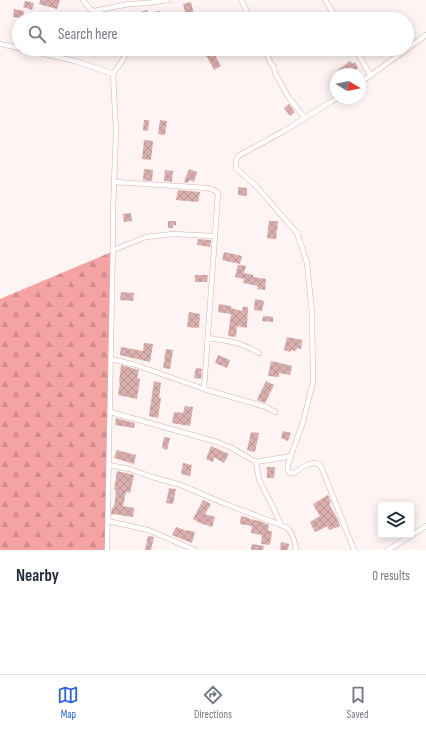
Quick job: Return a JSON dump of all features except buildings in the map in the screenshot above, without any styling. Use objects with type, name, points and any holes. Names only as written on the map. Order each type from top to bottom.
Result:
[{"type":"street","points":[[83,0],[90,9],[94,11],[129,2],[148,3],[168,0]]},
{"type":"street","points":[[241,0],[247,12]]},
{"type":"street","points":[[325,0],[333,12]]},
{"type":"street","points":[[414,44],[426,35]]},
{"type":"street","points":[[0,44],[12,47]]},
{"type":"street","points":[[53,56],[75,61],[113,74]]},
{"type":"street","points":[[107,550],[116,131],[113,74],[124,56]]},
{"type":"street","points":[[268,56],[274,67],[275,73],[289,98],[305,118]]},
{"type":"street","points":[[359,56],[371,76]]},
{"type":"street","points":[[366,79],[398,56]]},
{"type":"street","points":[[330,102],[284,131],[238,156],[236,160],[236,168],[257,187],[297,233],[307,263],[312,313],[313,382],[303,422],[288,464],[288,470],[290,473],[294,473],[308,464],[316,463],[321,466],[354,550]]},
{"type":"street","points":[[114,182],[207,188],[218,193],[204,389]]},
{"type":"street","points":[[113,250],[146,237],[173,234],[214,236]]},
{"type":"street","points":[[208,338],[238,342],[259,353]]},
{"type":"street","points":[[111,359],[136,365],[204,389],[266,407],[275,412]]},
{"type":"street","points":[[110,412],[217,442],[232,448],[256,462],[291,456]]},
{"type":"street","points":[[256,462],[258,480],[281,524]]},
{"type":"street","points":[[109,465],[130,469],[181,485],[218,501],[281,524],[289,529],[293,537],[296,550]]},
{"type":"street","points":[[108,521],[148,530],[195,550]]},
{"type":"street","points":[[388,550],[426,526]]},
{"type":"green space","points":[[114,251],[105,550],[0,550],[0,299]]}]
